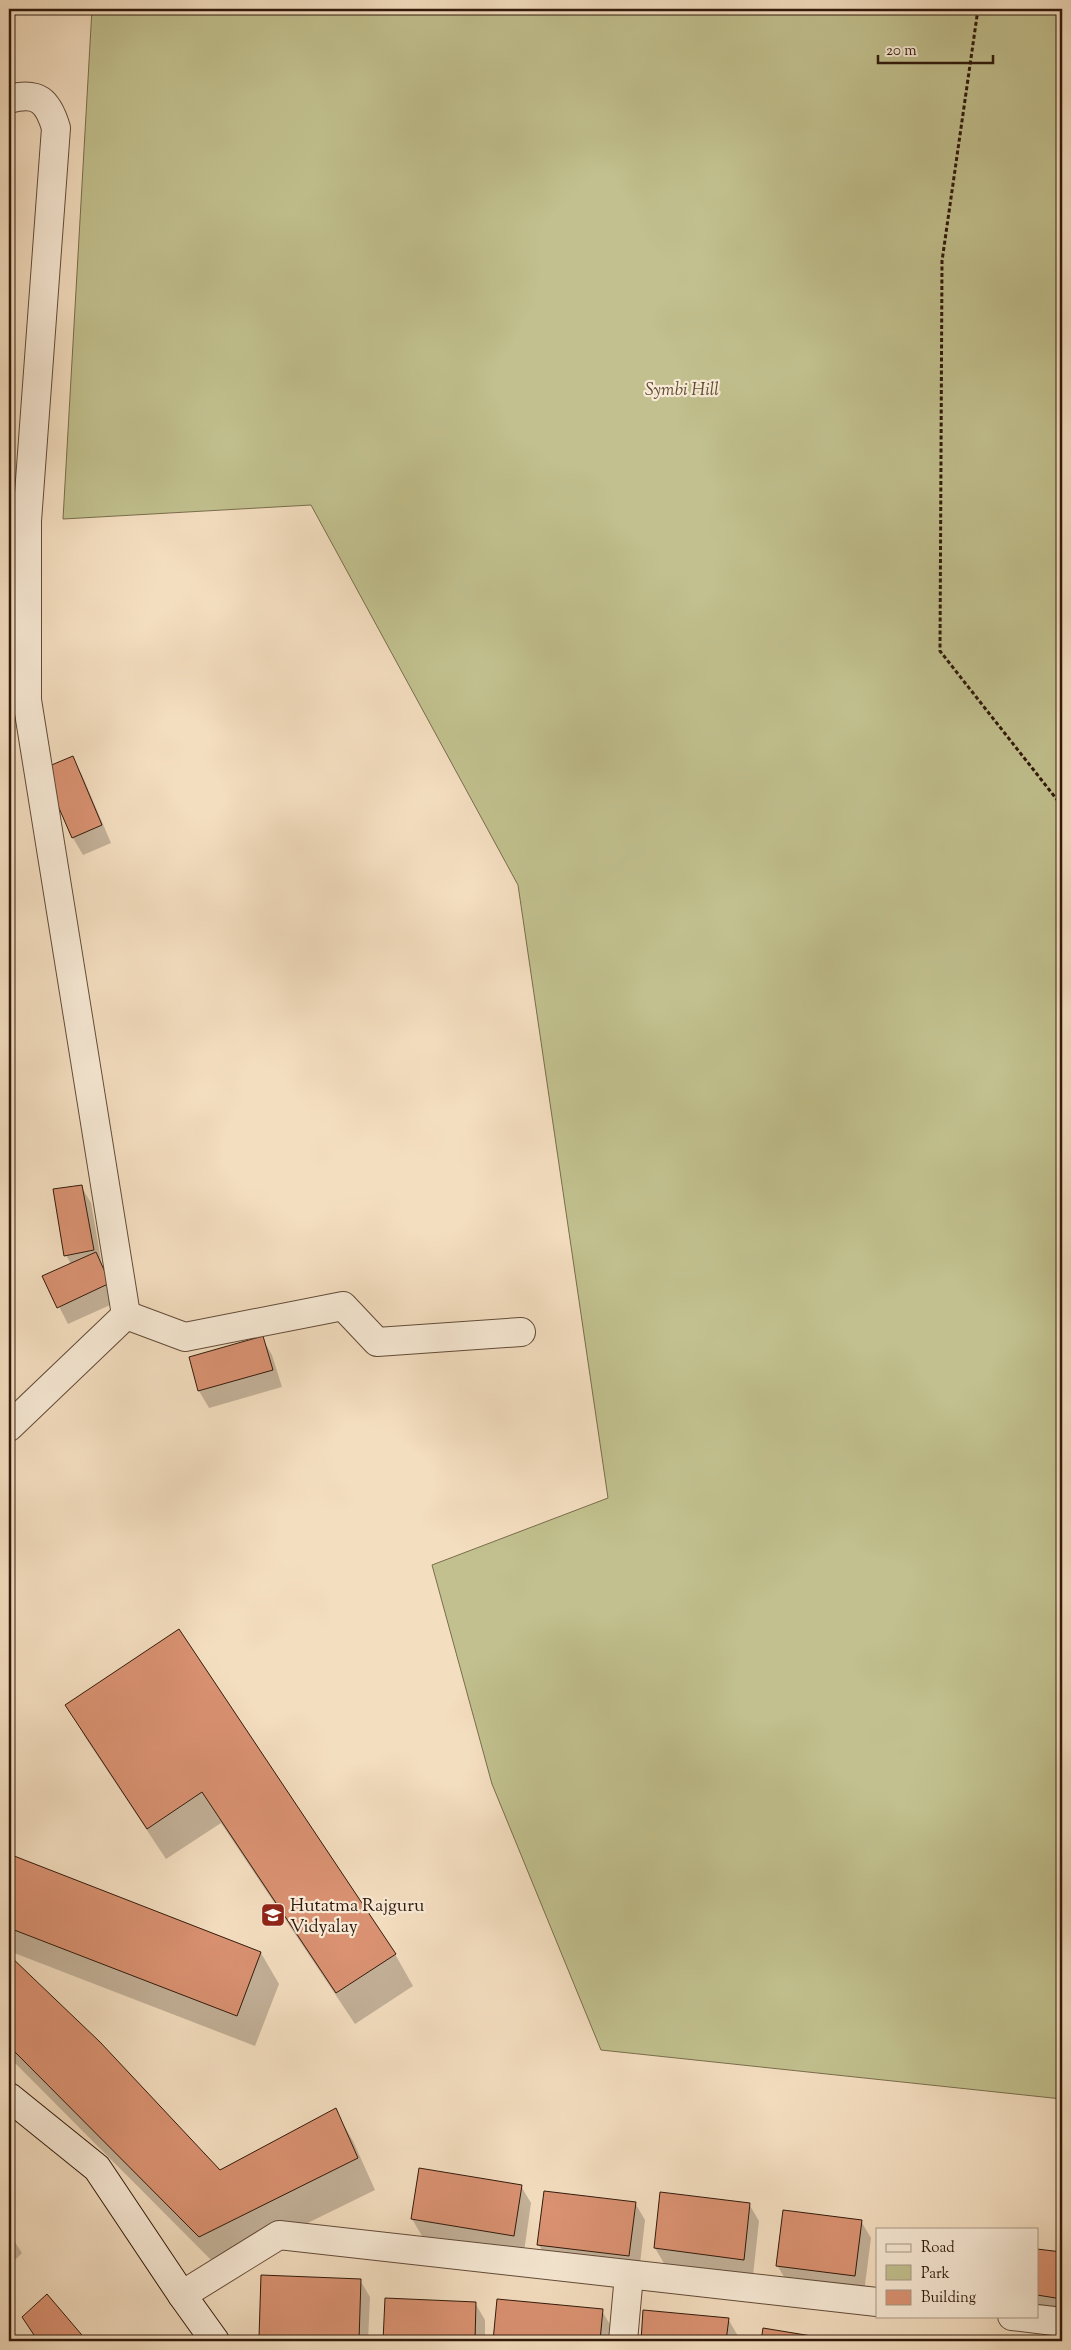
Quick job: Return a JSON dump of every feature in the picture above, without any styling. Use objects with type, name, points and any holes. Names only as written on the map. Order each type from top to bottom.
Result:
[{"type":"street","points":[[9,99],[24,95],[36,98],[46,105],[56,128],[27,521],[27,700],[126,1315]]},
{"type":"street","points":[[126,1315],[185,1337],[343,1306],[377,1342],[521,1332]]},
{"type":"street","points":[[9,1427],[126,1315]]},
{"type":"street","points":[[9,2097],[98,2168],[182,2295],[215,2341]]},
{"type":"street","points":[[182,2295],[279,2235],[876,2302]]},
{"type":"street","points":[[623,2341],[629,2275]]},
{"type":"street","points":[[1029,2318],[1062,2322]]},
{"type":"path","points":[[256,9],[270,12],[271,9]]},
{"type":"path","points":[[978,9],[942,261],[940,651],[1062,806]]},
{"type":"green space","name":"Symbi Hill","points":[[92,9],[1062,9],[1062,2099],[601,2050],[492,1784],[432,1565],[608,1498],[518,885],[311,505],[63,519]]},
{"type":"building","points":[[73,756],[102,825],[72,838],[42,769]]},
{"type":"building","points":[[82,1185],[94,1250],[64,1256],[53,1189]]},
{"type":"building","points":[[96,1252],[110,1283],[57,1308],[42,1276]]},
{"type":"building","points":[[263,1336],[273,1370],[198,1391],[189,1357]]},
{"type":"building","points":[[179,1629],[396,1954],[336,1993],[202,1792],[147,1829],[65,1705]]},
{"type":"building","points":[[9,1854],[261,1952],[237,2016],[9,1928]]},
{"type":"building","points":[[9,1955],[100,2042],[220,2170],[336,2108],[358,2158],[199,2237],[9,2046]]},
{"type":"building","points":[[419,2168],[522,2185],[514,2236],[411,2219]]},
{"type":"building","points":[[544,2191],[636,2202],[629,2256],[537,2245]]},
{"type":"building","points":[[660,2192],[750,2203],[744,2260],[654,2248]]},
{"type":"building","points":[[783,2210],[862,2220],[855,2276],[776,2266]]},
{"type":"building","points":[[1038,2249],[1062,2252],[1062,2299],[1038,2295]]},
{"type":"building","points":[[261,2275],[361,2279],[359,2341],[259,2338]]},
{"type":"building","points":[[47,2294],[87,2341],[38,2341],[22,2317]]},
{"type":"building","points":[[385,2298],[476,2302],[475,2341],[383,2341]]},
{"type":"building","points":[[497,2299],[603,2309],[600,2341],[493,2341]]},
{"type":"building","points":[[643,2310],[729,2318],[726,2341],[641,2341]]},
{"type":"building","points":[[763,2328],[842,2341],[761,2341]]},
{"type":"building","points":[[876,2337],[917,2341],[876,2341]]},
{"type":"place","name":"Hutatma Rajguru Vidyalay","points":[[273,1915]]}]
